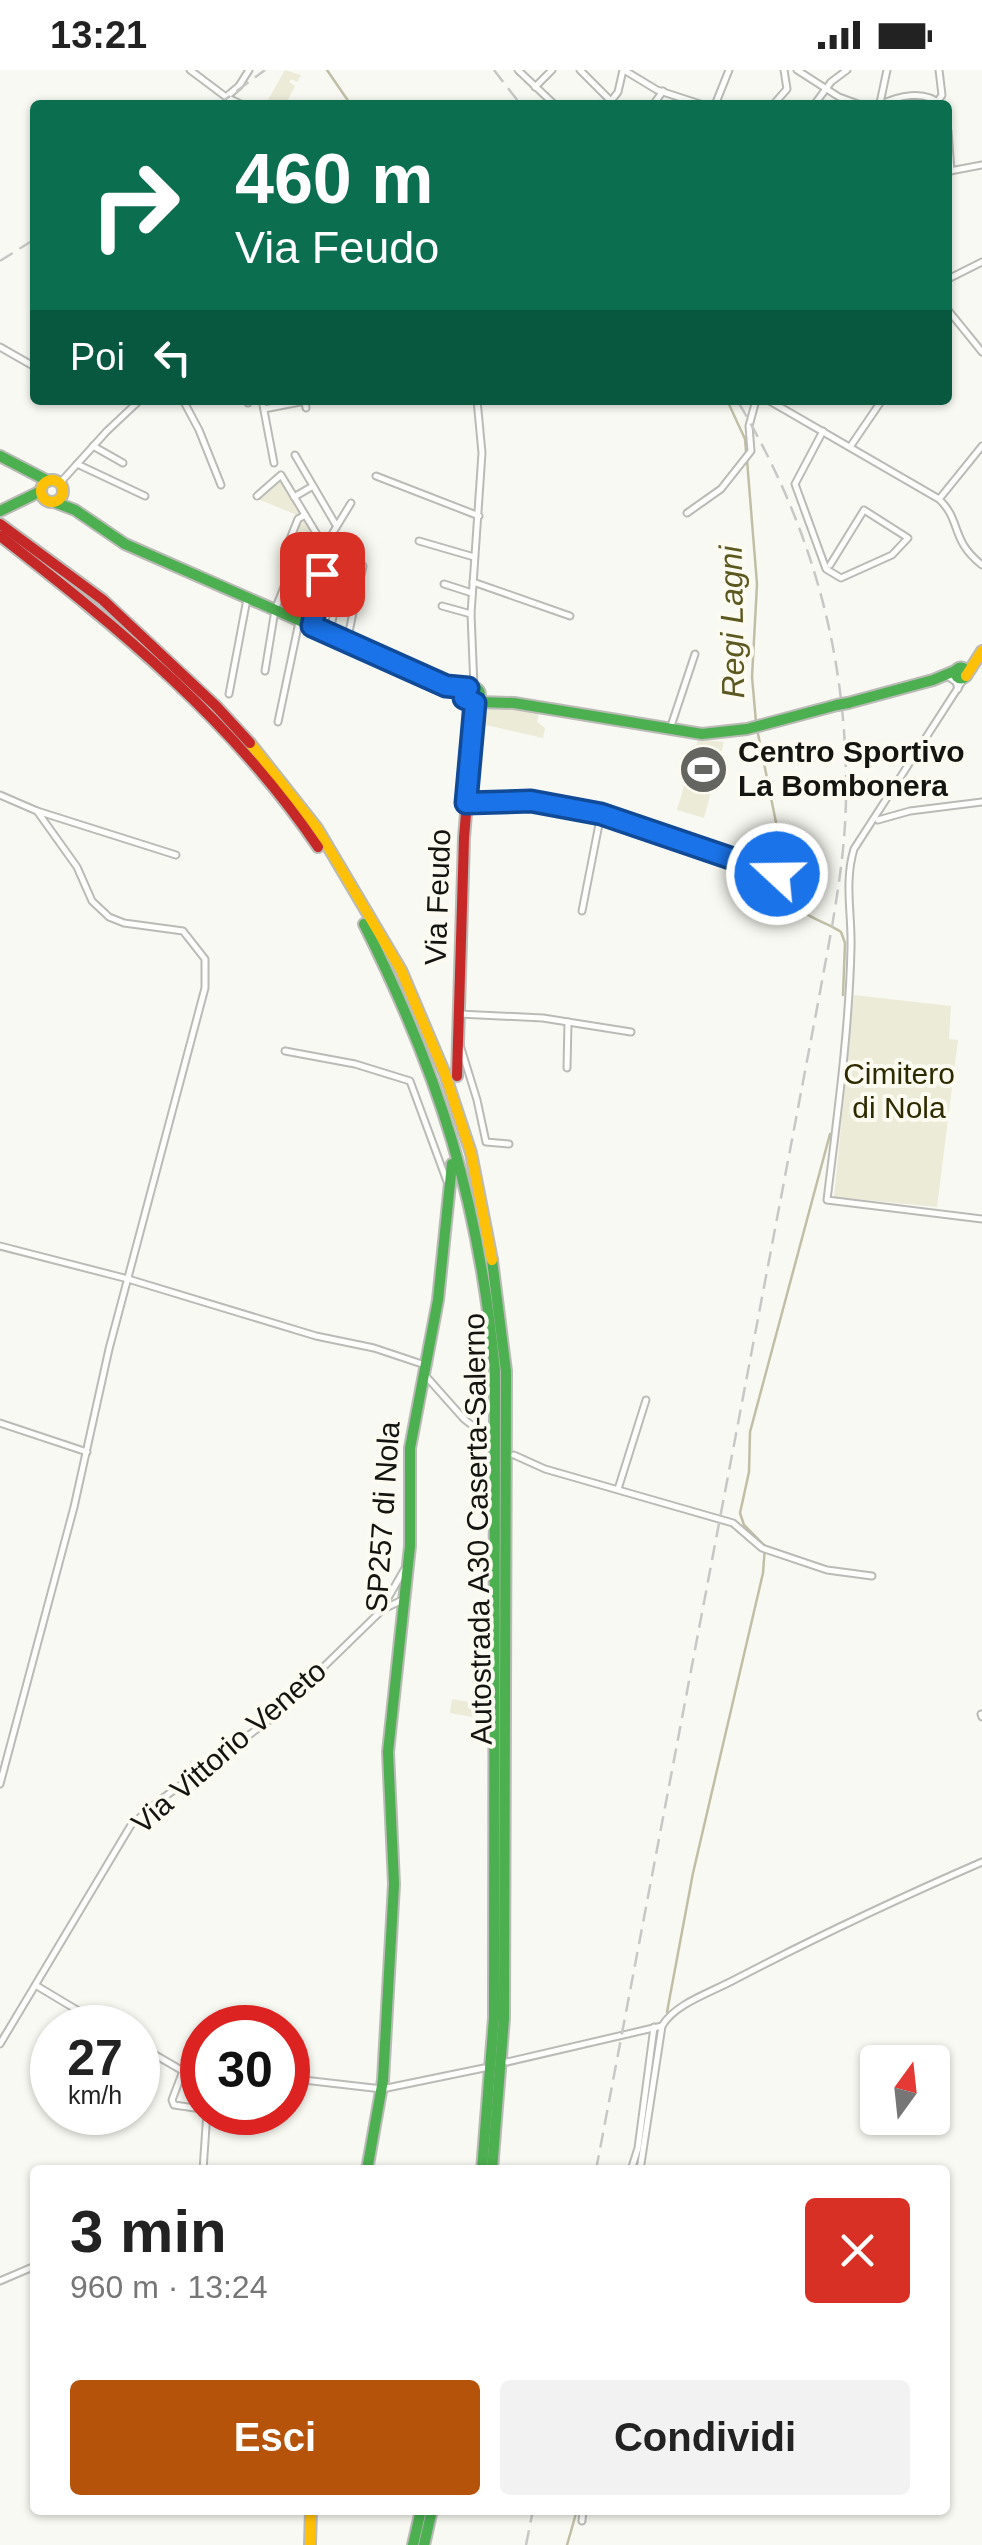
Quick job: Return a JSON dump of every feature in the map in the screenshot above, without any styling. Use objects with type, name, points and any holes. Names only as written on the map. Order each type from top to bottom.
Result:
[{"type":"main road","points":[[0,456],[23,468],[125,544],[473,696],[702,734],[747,729],[960,674],[982,650]]},
{"type":"main road","points":[[0,512],[50,491]]},
{"type":"main road","name":"Autostrada A30 Caserta-Salerno","points":[[0,524],[103,600],[216,706],[266,761],[317,828],[401,970],[445,1074],[471,1153],[494,1262],[506,1371],[504,2018],[492,2165]]},
{"type":"main road","name":"Autostrada A30 Caserta-Salerno","points":[[0,536],[110,622],[212,714],[309,833],[354,904],[391,976],[436,1078],[460,1155],[488,1288],[496,1371],[494,2018],[482,2165]]},
{"type":"main road","name":"Via Feudo","points":[[457,1076],[473,696]]},
{"type":"main road","name":"SP257 di Nola","points":[[368,2165],[382,2090],[394,1876],[388,1752],[408,1563],[410,1448],[446,1239],[452,1164]]},
{"type":"main road","points":[[310,2545],[311,2515]]},
{"type":"main road","points":[[413,2545],[420,2515]]},
{"type":"main road","points":[[424,2545],[431,2515]]},
{"type":"street","points":[[190,70],[232,100]]},
{"type":"street","points":[[226,97],[250,70]]},
{"type":"street","points":[[518,70],[549,100]]},
{"type":"street","points":[[535,87],[552,70]]},
{"type":"street","points":[[580,70],[610,100]]},
{"type":"street","points":[[614,100],[624,70],[689,100]]},
{"type":"street","points":[[717,100],[728,70]]},
{"type":"street","points":[[777,100],[786,88],[784,70]]},
{"type":"street","points":[[797,70],[851,100]]},
{"type":"street","points":[[818,100],[847,70]]},
{"type":"street","points":[[881,100],[887,70]]},
{"type":"street","points":[[939,70],[940,100]]},
{"type":"street","points":[[657,100],[663,91]]},
{"type":"street","points":[[895,100],[917,94],[936,100]]},
{"type":"street","points":[[952,170],[982,165]]},
{"type":"street","points":[[952,277],[982,262]]},
{"type":"street","points":[[952,315],[982,352]]},
{"type":"street","points":[[0,347],[30,364]]},
{"type":"street","points":[[50,491],[135,405]]},
{"type":"street","points":[[186,405],[222,485]]},
{"type":"street","points":[[263,405],[274,463]]},
{"type":"street","points":[[264,409],[284,405]]},
{"type":"street","name":"Via Feudo","points":[[473,696],[471,614],[482,453],[477,405]]},
{"type":"street","points":[[687,513],[721,488],[751,451],[749,426],[755,405]]},
{"type":"street","points":[[777,405],[939,499],[948,508],[962,548],[982,565]]},
{"type":"street","points":[[850,446],[879,405]]},
{"type":"street","points":[[823,431],[795,484],[826,569],[841,578],[892,555],[908,538],[864,510],[830,565]]},
{"type":"street","points":[[93,446],[123,462]]},
{"type":"street","points":[[939,499],[982,446]]},
{"type":"street","points":[[295,454],[337,526]]},
{"type":"street","points":[[78,464],[145,496]]},
{"type":"street","points":[[257,496],[279,474],[325,548]]},
{"type":"street","points":[[376,476],[479,516]]},
{"type":"street","points":[[294,497],[313,486]]},
{"type":"street","points":[[312,626],[325,548],[351,503]]},
{"type":"street","points":[[290,538],[298,519],[305,514]]},
{"type":"street","points":[[419,540],[475,558]]},
{"type":"street","points":[[265,671],[276,610],[295,560],[302,562]]},
{"type":"street","points":[[346,642],[362,566]]},
{"type":"street","points":[[473,582],[570,616]]},
{"type":"street","points":[[329,634],[340,583]]},
{"type":"street","points":[[444,584],[472,593]]},
{"type":"street","points":[[229,694],[247,598]]},
{"type":"street","points":[[442,606],[471,614]]},
{"type":"street","points":[[278,722],[300,621]]},
{"type":"street","points":[[670,729],[695,654]]},
{"type":"street","points":[[958,692],[960,674]]},
{"type":"street","points":[[960,674],[958,692],[854,849],[850,861],[852,944],[845,1054],[827,1200],[982,1219]]},
{"type":"street","points":[[0,795],[37,811],[176,854]]},
{"type":"street","points":[[466,803],[531,801],[601,814],[777,874]]},
{"type":"street","points":[[875,821],[910,811],[982,802]]},
{"type":"street","points":[[0,1784],[207,980],[201,953],[183,931],[124,924],[99,909],[68,853],[37,811]]},
{"type":"street","points":[[582,911],[601,814]]},
{"type":"street","points":[[459,1014],[568,1022],[631,1032]]},
{"type":"street","points":[[567,1068],[568,1022]]},
{"type":"street","points":[[458,1042],[486,1142],[509,1144]]},
{"type":"street","points":[[285,1050],[342,1061],[410,1081],[450,1190]]},
{"type":"street","points":[[0,1246],[128,1279],[316,1336],[374,1348],[425,1369],[464,1419],[492,1441]]},
{"type":"street","points":[[618,1489],[646,1400]]},
{"type":"street","points":[[0,1423],[87,1452]]},
{"type":"street","points":[[514,1455],[545,1469],[733,1523],[766,1548],[827,1570],[872,1576]]},
{"type":"street","name":"Via Vittorio Veneto","points":[[0,2044],[132,1826],[163,1798],[268,1721],[380,1612],[408,1563]]},
{"type":"street","points":[[380,1612],[402,1600]]},
{"type":"street","points":[[389,1607],[396,1608],[400,1615]]},
{"type":"street","points":[[641,2165],[662,2026],[668,2015],[853,1920],[982,1862]]},
{"type":"street","points":[[37,1986],[69,2005]]},
{"type":"street","points":[[633,2165],[654,2026]]},
{"type":"street","points":[[506,2062],[662,2026]]},
{"type":"street","points":[[310,2081],[382,2090],[484,2068]]},
{"type":"street","points":[[180,2079],[172,2100],[180,2106]]},
{"type":"street","points":[[203,2165],[204,2135]]},
{"type":"street","points":[[0,2282],[30,2268]]},
{"type":"street","points":[[582,2521],[583,2515]]},
{"type":"green space","points":[[285,70],[301,75],[297,82],[289,82],[295,86],[288,100],[268,100]]},
{"type":"green space","points":[[280,476],[302,515],[258,499]]},
{"type":"green space","points":[[304,518],[321,549],[292,540]]},
{"type":"green space","points":[[482,705],[539,712],[537,722],[545,728],[543,738],[477,723]]},
{"type":"green space","name":"Centro Sportivo La Bombonera","points":[[698,739],[724,742],[704,818],[677,810]]},
{"type":"green space","name":"Cimitero di Nola","points":[[854,995],[951,1006],[949,1039],[958,1040],[937,1207],[834,1197]]},
{"type":"green space","points":[[452,1699],[480,1704],[478,1718],[450,1713]]},
{"type":"waterway","points":[[327,70],[348,100]]},
{"type":"waterway","name":"Regi Lagni","points":[[729,405],[745,439],[746,452]]},
{"type":"waterway","name":"Regi Lagni","points":[[747,460],[757,584],[752,677],[756,722]]},
{"type":"waterway","name":"Regi Lagni","points":[[757,729],[790,891],[805,913],[841,932],[845,943],[843,995]]},
{"type":"waterway","points":[[667,2012],[693,1873],[763,1573],[765,1546],[744,1525],[740,1513],[749,1472],[750,1432],[830,1134]]},
{"type":"waterway","points":[[648,2100],[650,2073]]},
{"type":"waterway","points":[[637,2165],[639,2157]]},
{"type":"waterway","points":[[567,2545],[576,2515]]},
{"type":"railway","points":[[225,100],[265,70]]},
{"type":"railway","points":[[494,70],[517,100]]},
{"type":"railway","points":[[0,261],[30,242]]},
{"type":"railway","points":[[597,2165],[818,1003],[843,850],[845,745],[832,642],[805,543],[786,494],[740,405]]},
{"type":"railway","points":[[526,2545],[532,2515]]},
{"type":"traffic: fast","points":[[0,456],[48,481]]},
{"type":"traffic: fast","points":[[0,511],[41,491]]},
{"type":"traffic: fast","points":[[54,502],[75,510],[125,544],[446,685],[465,700]]},
{"type":"traffic: fast","points":[[961,667],[967,673],[961,679],[955,673],[961,667]]},
{"type":"traffic: fast","points":[[848,703],[957,670]]},
{"type":"traffic: fast","points":[[472,687],[480,695],[472,703],[464,695],[472,687]]},
{"type":"traffic: fast","points":[[478,702],[514,703],[702,734],[747,729],[837,705]]},
{"type":"traffic: fast","points":[[837,705],[848,703]]},
{"type":"traffic: fast","points":[[364,924],[414,1034],[452,1141],[478,1251],[495,1371],[494,2018],[482,2165]]},
{"type":"traffic: fast","points":[[368,2165],[383,2080],[394,1884],[388,1752],[410,1546],[410,1448],[438,1300],[452,1164]]},
{"type":"traffic: fast","points":[[492,1260],[506,1371],[504,2018],[492,2165]]},
{"type":"traffic: fast","points":[[413,2545],[420,2515]]},
{"type":"traffic: fast","points":[[424,2545],[431,2515]]},
{"type":"traffic: slow","points":[[52,480],[60,483],[63,491],[60,499],[52,502],[44,499],[41,491],[44,483],[52,480]]},
{"type":"traffic: slow","points":[[966,676],[982,651]]},
{"type":"traffic: slow","points":[[250,743],[317,828],[401,970],[445,1074],[471,1153],[492,1260]]},
{"type":"traffic: slow","points":[[310,2545],[311,2515]]},
{"type":"traffic: jam","points":[[0,524],[103,600],[250,743]]},
{"type":"traffic: jam","points":[[0,536],[131,642],[211,717],[249,758],[318,847]]},
{"type":"traffic: jam","points":[[457,1076],[464,838],[475,703]]},
{"type":"place","name":"Centro Sportivo La Bombonera","points":[[703,769]]},
{"type":"route","points":[[322,574],[312,626],[446,686],[468,688],[464,698],[475,703],[466,803],[531,801],[620,818],[777,874]]}]
